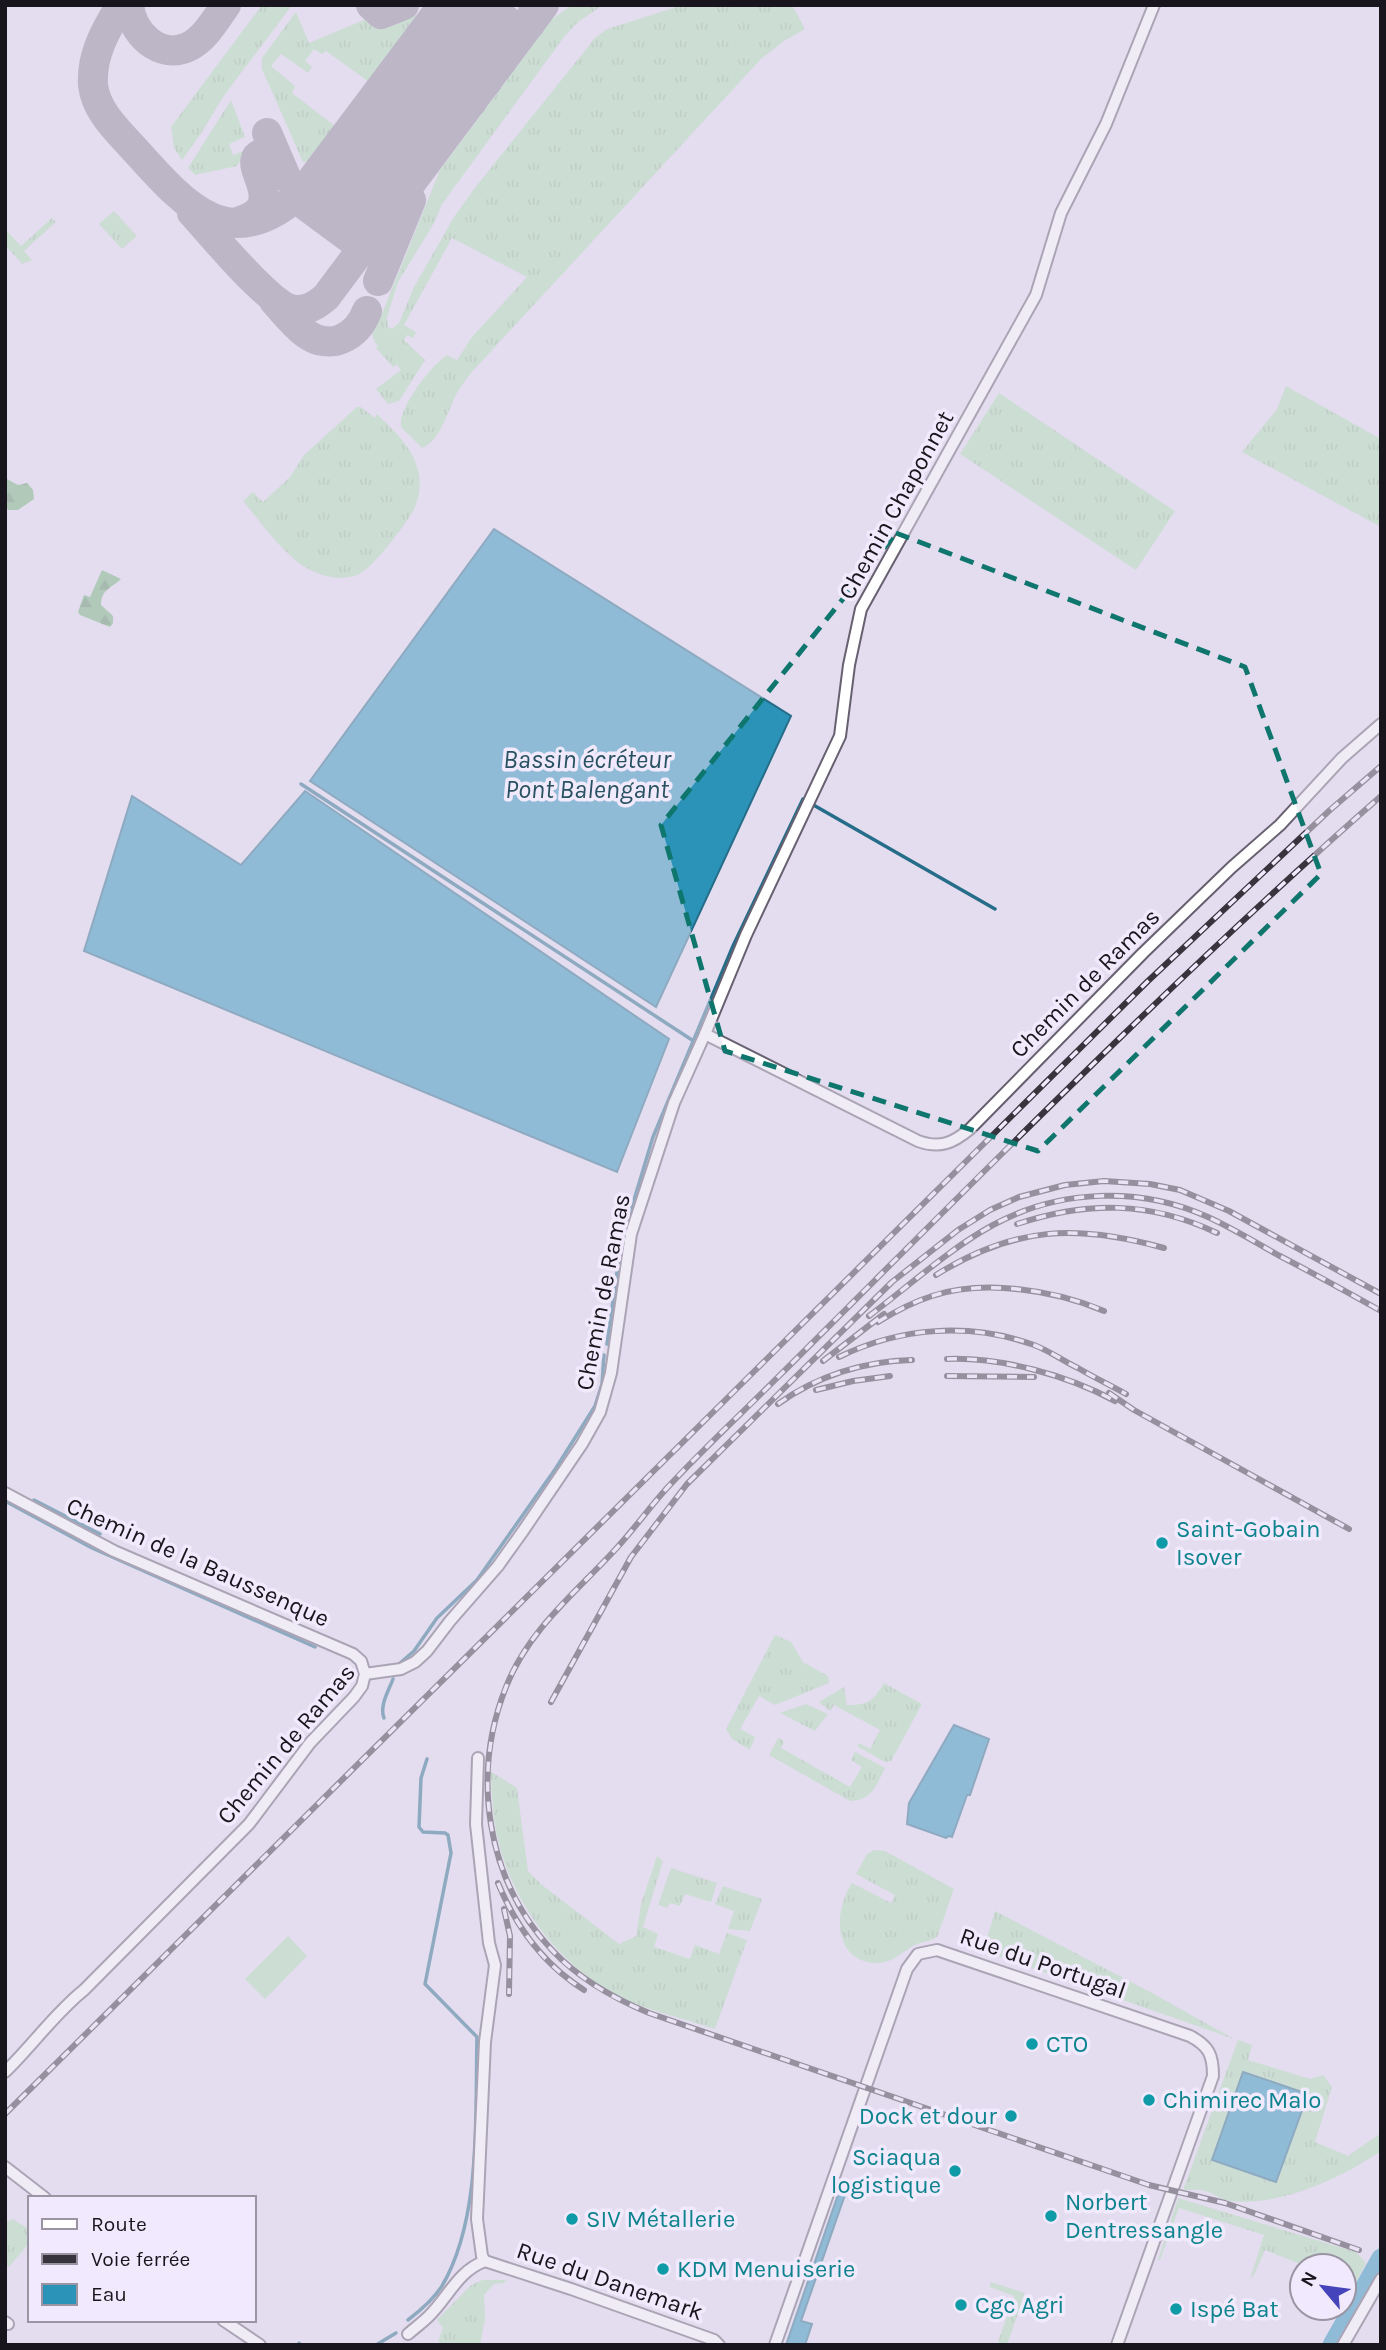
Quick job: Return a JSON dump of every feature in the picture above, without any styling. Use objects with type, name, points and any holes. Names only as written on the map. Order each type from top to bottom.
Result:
[{"type":"street","name":"Chemin Chaponnet","points":[[705,1034],[746,935],[840,736],[849,665],[861,609],[1036,295],[1062,214],[1106,124],[1154,5]]},
{"type":"street","name":"Chemin de Ramas","points":[[5,2072],[66,2005],[249,1824],[310,1743],[354,1697],[362,1686],[365,1674],[401,1670],[427,1651],[498,1566],[582,1444],[600,1412],[611,1373],[631,1234],[674,1103],[705,1034],[918,1141],[938,1145],[951,1143],[970,1129],[1143,953],[1280,825],[1342,758],[1381,724]]},
{"type":"street","name":"Chemin de la Baussenque","points":[[5,1493],[114,1550],[353,1654],[361,1661],[365,1674]]},
{"type":"street","points":[[408,2334],[430,2315],[471,2266],[485,2261],[477,2219],[485,2042],[495,1965],[489,1943],[476,1824],[478,1758]]},
{"type":"street","name":"Rue du Portugal","points":[[775,2345],[907,1969],[918,1954],[937,1950],[1190,2036],[1202,2042],[1210,2051],[1213,2076],[1117,2345]]},
{"type":"street","points":[[5,2167],[42,2196]]},
{"type":"street","name":"Rue du Danemark","points":[[485,2261],[657,2318],[714,2340],[719,2345]]},
{"type":"street","points":[[1343,2345],[1381,2279]]},
{"type":"street","points":[[226,2322],[260,2345]]},
{"type":"highlighted area","points":[[896,533],[1245,667],[1321,874],[1038,1151],[725,1051],[661,825]]},
{"type":"green space","points":[[262,5],[292,5],[223,97],[182,160],[174,148],[171,127]]},
{"type":"green space","points":[[572,5],[603,5],[578,22],[564,37],[442,204],[434,223],[398,282],[387,317],[388,327],[392,329],[399,323],[414,287],[454,217],[474,189],[595,38],[607,29],[683,5],[792,5],[805,29],[761,59],[470,374],[457,393],[439,432],[422,448],[401,427],[401,419],[410,398],[440,360],[447,355],[457,360],[472,337],[527,277],[452,238],[404,325],[416,332],[413,338],[407,335],[404,340],[425,360],[399,401],[388,404],[376,389],[401,370],[397,365],[393,367],[376,348],[378,346],[372,335],[374,323],[377,315],[381,316],[440,170],[551,20]]},
{"type":"green space","points":[[409,11],[416,13],[416,21],[369,82],[326,51],[322,54],[314,49],[305,61],[312,67],[308,73],[281,54],[271,66],[295,86],[292,93],[335,126],[310,160],[303,162],[262,69],[262,58],[296,12],[309,43],[366,19],[376,24]]},
{"type":"green space","points":[[231,100],[245,137],[229,144],[233,155],[247,150],[237,166],[195,175],[188,168]]},
{"type":"green space","points":[[114,211],[137,236],[122,249],[99,224]]},
{"type":"green space","points":[[52,218],[56,222],[24,251],[32,260],[22,264],[5,245],[5,229],[21,246]]},
{"type":"green space","points":[[1286,386],[1381,439],[1381,527],[1242,452],[1277,409]]},
{"type":"green space","points":[[999,393],[1175,511],[1136,570],[960,454]]},
{"type":"green space","points":[[357,407],[375,418],[377,414],[403,442],[417,466],[419,491],[415,507],[405,523],[371,565],[357,575],[330,577],[295,560],[243,501],[253,492],[263,502],[290,477],[304,455]]},
{"type":"green space","points":[[5,478],[18,485],[27,483],[33,490],[34,499],[18,510],[8,510],[5,506]]},
{"type":"green space","points":[[102,570],[121,579],[105,592],[101,600],[101,605],[113,616],[110,627],[78,612],[84,595],[90,597]]},
{"type":"green space","points":[[775,1635],[791,1642],[803,1662],[828,1676],[829,1683],[775,1705],[759,1696],[740,1729],[755,1737],[750,1750],[732,1739],[726,1729]]},
{"type":"green space","points":[[884,1683],[922,1704],[891,1761],[885,1762],[857,1746],[859,1743],[870,1749],[880,1730],[834,1705],[830,1711],[819,1702],[844,1687],[847,1705],[865,1703],[873,1698]]},
{"type":"green space","points":[[806,1704],[828,1714],[815,1731],[780,1713]]},
{"type":"green space","points":[[778,1738],[784,1741],[781,1748],[850,1787],[862,1767],[851,1760],[855,1752],[885,1768],[868,1795],[850,1801],[769,1755]]},
{"type":"green space","points":[[490,1771],[517,1788],[528,1871],[542,1885],[619,1944],[636,1936],[641,1904],[657,1856],[663,1861],[643,1927],[658,1934],[654,1947],[690,1959],[695,1945],[719,1954],[727,1933],[747,1940],[715,2029],[619,1997],[573,1965],[553,1945],[521,1898],[508,1873],[494,1819]]},
{"type":"green space","points":[[874,1850],[885,1851],[954,1889],[937,1937],[917,1944],[889,1961],[878,1963],[863,1961],[852,1954],[841,1934],[840,1921],[846,1894],[852,1883],[891,1903],[895,1895],[856,1874],[867,1854]]},
{"type":"green space","points":[[671,1868],[717,1883],[711,1902],[685,1894],[680,1906],[670,1903],[667,1908],[658,1905]]},
{"type":"green space","points":[[723,1886],[762,1899],[750,1931],[728,1929],[734,1911],[715,1904]]},
{"type":"green space","points":[[995,1911],[1234,2039],[992,1954],[986,1942]]},
{"type":"green space","points":[[288,1936],[307,1956],[265,1999],[245,1979]]},
{"type":"green space","points":[[1238,2040],[1252,2045],[1248,2060],[1310,2079],[1323,2075],[1332,2087],[1315,2142],[1348,2156],[1381,2133],[1381,2151],[1329,2180],[1269,2200],[1230,2201],[1205,2191],[1183,2190]]},
{"type":"green space","points":[[1178,2198],[1356,2252],[1288,2252],[1288,2259],[1265,2250],[1250,2279],[1264,2235],[1179,2208],[1158,2260]]},
{"type":"green space","points":[[13,2219],[28,2229],[28,2244],[9,2267],[5,2264],[5,2223]]},
{"type":"green space","points":[[1358,2254],[1366,2263],[1358,2278]]},
{"type":"green space","points":[[483,2280],[506,2280],[504,2283],[494,2284],[484,2295],[485,2319],[480,2345],[442,2345],[438,2341],[443,2328],[437,2320],[471,2285]]},
{"type":"green space","points":[[991,2282],[1025,2293],[1007,2345],[997,2345],[1014,2296],[990,2287]]},
{"type":"water","name":"Bassin écréteur Pont Balengant","points":[[494,529],[791,716],[656,1007],[310,781]]},
{"type":"water","points":[[305,791],[669,1039],[617,1172],[84,951],[132,796],[241,865]]},
{"type":"water","points":[[954,1725],[989,1739],[952,1837],[946,1838],[907,1824],[909,1803]]},
{"type":"water","points":[[1243,2072],[1308,2094],[1276,2182],[1212,2160]]},
{"type":"water","points":[[840,2189],[846,2192],[801,2321],[812,2324],[805,2345],[786,2345]]},
{"type":"waterway","points":[[301,784],[692,1040]]},
{"type":"waterway","points":[[607,1344],[621,1243],[653,1137],[733,946],[803,799],[995,909]]},
{"type":"waterway","points":[[399,1664],[414,1651],[437,1618],[477,1580],[556,1468],[595,1406],[602,1384],[604,1355]]},
{"type":"waterway","points":[[34,1500],[100,1534]]},
{"type":"waterway","points":[[5,1501],[92,1548],[315,1647]]},
{"type":"waterway","points":[[384,1718],[384,1703],[393,1679]]},
{"type":"waterway","points":[[408,2320],[442,2286],[455,2259],[470,2197],[476,2131],[477,2037],[425,1984],[451,1853],[448,1835],[423,1832],[419,1827],[421,1778],[427,1759]]},
{"type":"waterway","points":[[1332,2345],[1381,2258]]},
{"type":"waterway","points":[[376,2345],[396,2333]]},
{"type":"taxiway","points":[[121,5],[105,33],[94,63],[93,85],[103,113],[174,191],[193,207],[213,218],[233,223],[255,221],[278,210],[304,190],[443,5]]},
{"type":"taxiway","points":[[129,5],[135,25],[141,34],[157,47],[167,50],[188,47],[200,39],[226,5]]},
{"type":"taxiway","points":[[371,5],[381,14],[404,5]]},
{"type":"taxiway","points":[[450,5],[453,11],[503,48],[512,47],[518,37]]},
{"type":"taxiway","points":[[486,5],[518,29],[530,24],[533,12]]},
{"type":"taxiway","points":[[192,213],[242,269],[272,297],[296,310],[316,304],[326,297],[544,5]]},
{"type":"taxiway","points":[[449,9],[437,14],[435,22],[438,30],[489,67],[500,63],[503,50]]},
{"type":"taxiway","points":[[427,29],[420,38],[423,49],[470,85],[478,87],[487,82],[489,76]]},
{"type":"taxiway","points":[[420,48],[407,53],[405,61],[408,69],[459,106],[464,107],[472,102],[474,90]]},
{"type":"taxiway","points":[[401,68],[396,69],[391,77],[394,88],[441,124],[454,124],[460,112]]},
{"type":"taxiway","points":[[383,88],[376,96],[379,108],[430,145],[439,144],[445,135]]},
{"type":"taxiway","points":[[375,107],[366,109],[361,115],[364,128],[415,165],[421,165],[427,160],[431,152],[429,148]]},
{"type":"taxiway","points":[[357,127],[352,128],[346,135],[350,147],[396,183],[410,183],[415,176],[415,168]]},
{"type":"taxiway","points":[[240,221],[256,213],[263,203],[263,192],[255,162],[258,155],[269,152],[274,155],[286,177],[267,133]]},
{"type":"taxiway","points":[[339,147],[331,155],[334,167],[385,204],[394,203],[400,195]]},
{"type":"taxiway","points":[[331,166],[319,170],[318,183],[367,222],[375,225],[384,219],[387,211],[385,207]]},
{"type":"taxiway","points":[[317,185],[304,190],[302,198],[306,206],[356,243],[362,243],[368,238],[371,227]]},
{"type":"taxiway","points":[[378,281],[411,200]]},
{"type":"taxiway","points":[[274,301],[301,330],[314,339],[324,341],[342,339],[350,334],[367,311]]},
{"type":"railway","points":[[5,2114],[1148,981],[1330,810],[1381,766]]},
{"type":"railway","points":[[1359,2250],[1225,2203],[1149,2185],[649,2013],[622,2001],[573,1970],[552,1950],[530,1922],[512,1892],[499,1859],[491,1825],[488,1790],[489,1755],[495,1721],[506,1687],[526,1648],[553,1615],[694,1460],[1000,1155],[1226,937],[1381,796]]},
{"type":"railway","points":[[551,1702],[631,1557],[687,1484],[892,1282],[958,1230],[990,1210],[1019,1197],[1065,1185],[1104,1181],[1150,1184],[1180,1190],[1229,1211],[1381,1294]]},
{"type":"railway","points":[[869,1316],[945,1256],[993,1225],[1045,1204],[1100,1196],[1155,1200],[1208,1217],[1381,1311]]},
{"type":"railway","points":[[1017,1224],[1068,1211],[1118,1208],[1167,1215],[1217,1233]]},
{"type":"railway","points":[[936,1275],[992,1247],[1047,1234],[1103,1235],[1164,1248]]},
{"type":"railway","points":[[878,1322],[925,1298],[974,1288],[1019,1289],[1042,1293],[1064,1297],[1104,1311]]},
{"type":"railway","points":[[823,1361],[884,1314]]},
{"type":"railway","points":[[839,1357],[886,1339],[911,1334],[935,1331],[985,1333],[1040,1347],[1126,1394]]},
{"type":"railway","points":[[947,1359],[989,1361],[1033,1370],[1076,1383],[1115,1401]]},
{"type":"railway","points":[[778,1404],[809,1385],[842,1372],[876,1363],[912,1360]]},
{"type":"railway","points":[[816,1390],[890,1376]]},
{"type":"railway","points":[[947,1376],[1034,1377]]},
{"type":"railway","points":[[1109,1393],[1134,1410],[1349,1529]]},
{"type":"railway","points":[[498,1883],[513,1915],[532,1943],[569,1980],[584,1990]]},
{"type":"railway","points":[[504,1909],[510,1936],[509,1994]]},
{"type":"place","name":"Saint-Gobain Isover","points":[[1162,1543]]},
{"type":"place","name":"CTO","points":[[1032,2044]]},
{"type":"place","name":"Chimirec Malo","points":[[1149,2100]]},
{"type":"place","name":"Dock et dour","points":[[1011,2116]]},
{"type":"place","name":"Sciaqua logistique","points":[[955,2171]]},
{"type":"place","name":"Norbert Dentressangle","points":[[1051,2216]]},
{"type":"place","name":"SIV Métallerie","points":[[572,2219]]},
{"type":"place","name":"KDM Menuiserie","points":[[663,2269]]},
{"type":"place","name":"Cgc Agri","points":[[961,2305]]},
{"type":"place","name":"Ispé Bat","points":[[1176,2309]]}]
